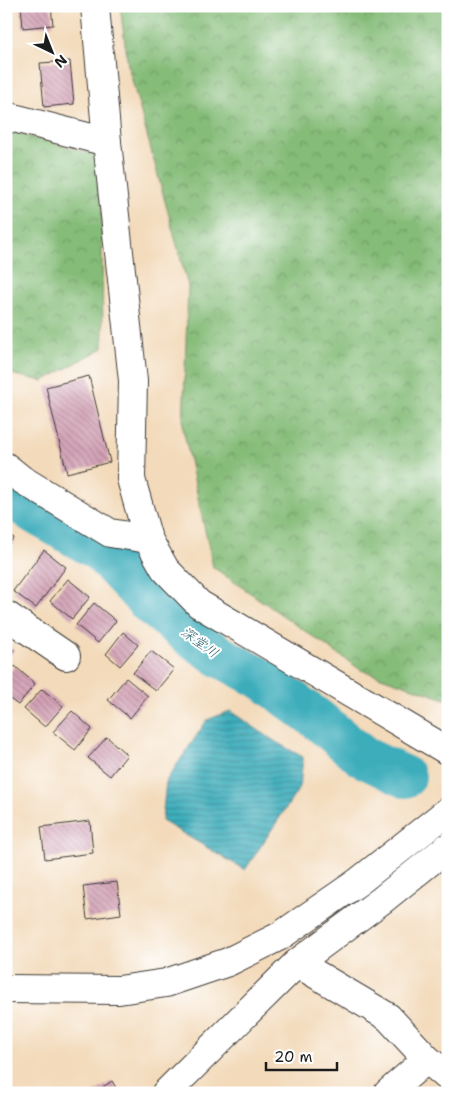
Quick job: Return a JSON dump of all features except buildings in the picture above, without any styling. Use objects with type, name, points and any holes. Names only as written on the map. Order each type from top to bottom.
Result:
[{"type":"street","points":[[95,6],[107,142],[133,381],[131,479],[148,538],[165,569],[199,604],[448,751]]},
{"type":"street","points":[[6,116],[107,142]]},
{"type":"street","points":[[6,467],[21,480],[110,533],[148,538]]},
{"type":"street","points":[[6,615],[66,656]]},
{"type":"street","points":[[6,989],[119,990],[166,983],[228,962],[280,936],[342,893],[448,812]]},
{"type":"street","points":[[166,1093],[296,963],[382,900],[448,847]]},
{"type":"street","points":[[296,963],[388,1016],[427,1059],[448,1077]]},
{"type":"street","points":[[388,1093],[427,1059]]},
{"type":"green space","points":[[120,6],[448,6],[448,700],[361,670],[213,567],[183,428],[188,286],[128,65]]},
{"type":"green space","points":[[6,130],[101,156],[103,348],[43,381],[6,373]]},
{"type":"water","points":[[230,711],[276,742],[303,757],[300,787],[245,870],[162,821],[166,781],[207,720]]},
{"type":"waterway","name":"深堂川","points":[[6,493],[34,513],[99,550],[150,604],[190,636],[221,657],[264,680],[317,719],[363,757],[405,777]]}]
